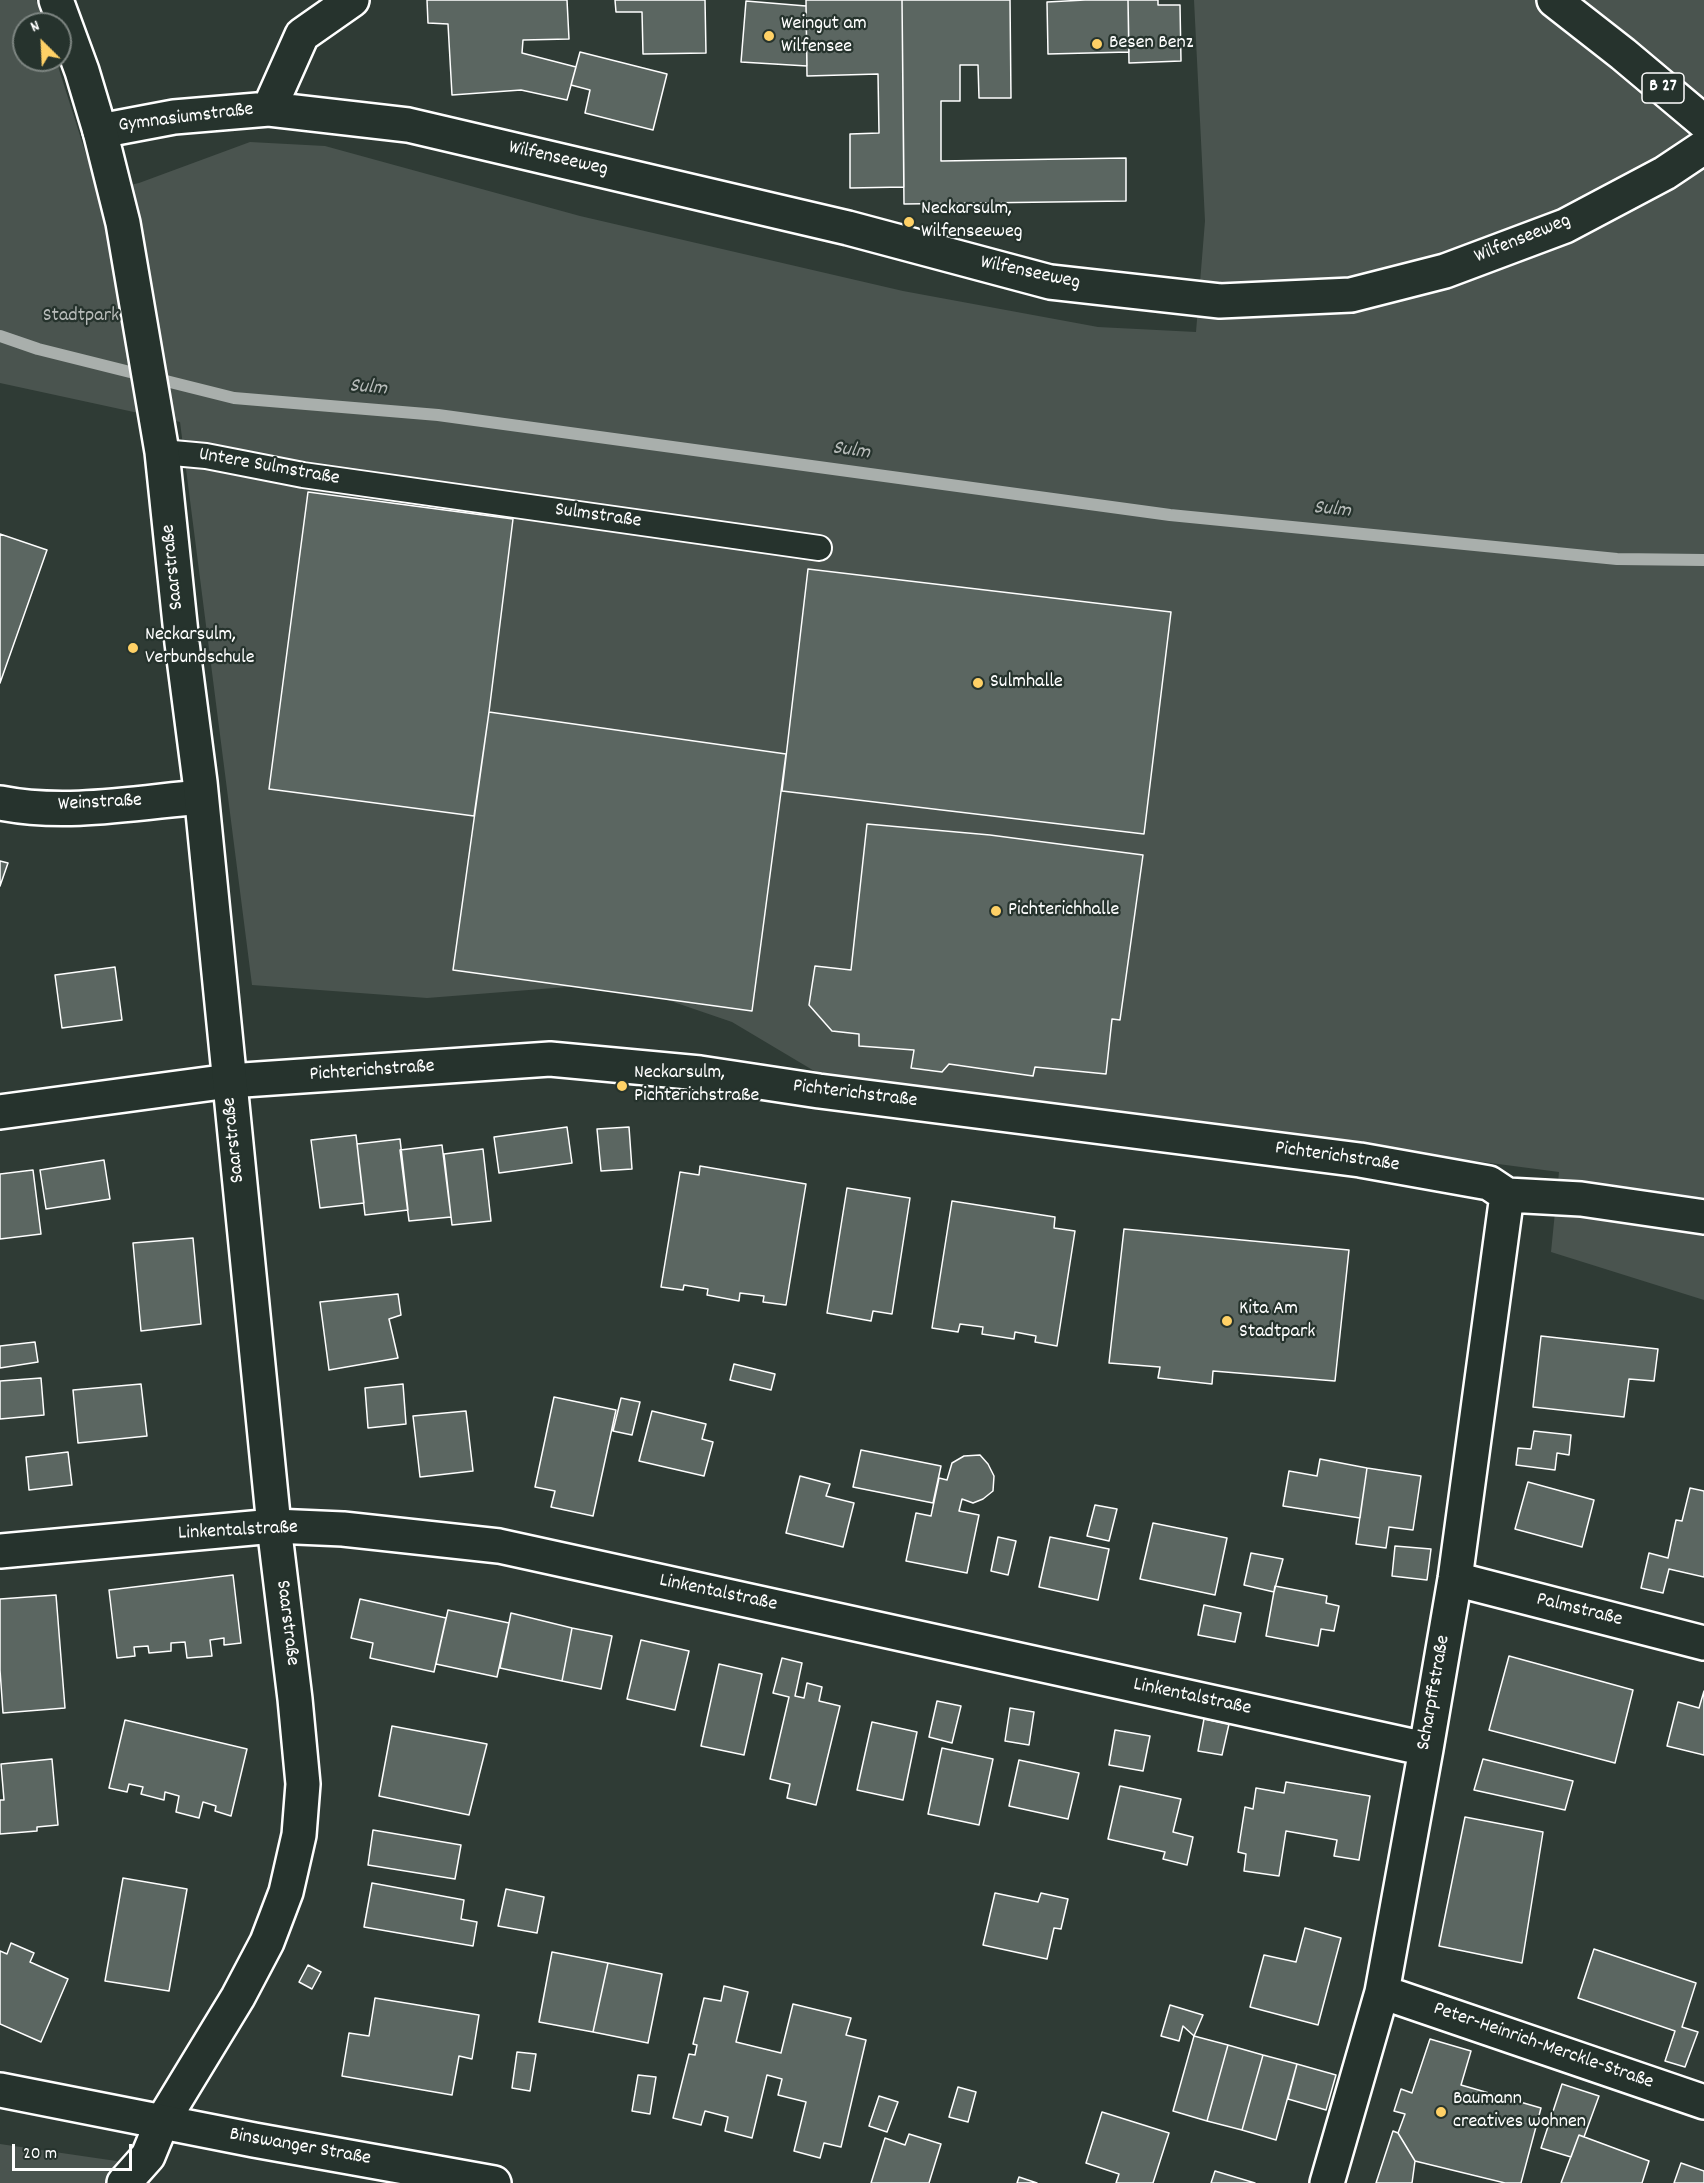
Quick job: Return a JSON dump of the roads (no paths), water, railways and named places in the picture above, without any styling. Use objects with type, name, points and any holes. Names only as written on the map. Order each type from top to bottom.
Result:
[{"type":"main road","name":"Gymnasiumstraße","points":[[56,0],[82,71],[100,130],[174,117],[269,109],[302,35],[352,0]]},
{"type":"main road","name":"B 27","points":[[1554,0],[1704,122]]},
{"type":"main road","name":"Wilfenseeweg","points":[[269,109],[408,125],[848,228],[1050,282],[1220,301],[1351,295],[1445,271],[1565,226],[1665,173],[1704,147]]},
{"type":"main road","name":"Saarstraße","points":[[100,130],[123,223],[162,452],[200,797],[274,1526],[296,1699],[303,1784],[299,1835],[286,1892],[267,1942],[238,1996],[162,2122],[147,2169],[124,2183]]},
{"type":"main road","name":"Weinstraße","points":[[0,803],[77,808],[200,797]]},
{"type":"main road","name":"Pichterichstraße","points":[[0,1112],[229,1081],[550,1059],[621,1065],[1360,1160],[1489,1184],[1507,1195],[1581,1199],[1704,1217]]},
{"type":"main road","name":"Scharpffstraße","points":[[1328,2183],[1382,1992],[1455,1579],[1507,1195]]},
{"type":"main road","name":"Linkentalstraße","points":[[0,1551],[274,1526],[343,1529],[499,1546],[1426,1749]]},
{"type":"main road","name":"Palmstraße","points":[[1455,1579],[1704,1643]]},
{"type":"main road","name":"Peter-Heinrich-Merckle-Straße","points":[[1382,1992],[1704,2102]]},
{"type":"main road","name":"Binswanger Straße","points":[[0,2090],[494,2183]]},
{"type":"lane","name":"Untere Sulmstraße","points":[[162,452],[206,456],[303,475],[376,486]]},
{"type":"lane","name":"Sulmstraße","points":[[376,486],[819,548]]},
{"type":"waterway","name":"Sulm","points":[[0,336],[38,349],[234,398],[438,415],[1170,515],[1617,559],[1704,560]]},
{"type":"place","name":"Weingut am Wilfensee","points":[[769,36]]},
{"type":"place","name":"Besen Benz","points":[[1097,44]]},
{"type":"place","name":"Neckarsulm, Wilfenseeweg","points":[[909,222]]},
{"type":"place","name":"Neckarsulm, Verbundschule","points":[[133,648]]},
{"type":"place","name":"Sulmhalle","points":[[978,683]]},
{"type":"place","name":"Pichterichhalle","points":[[996,911]]},
{"type":"place","name":"Neckarsulm, Pichterichstraße","points":[[622,1086]]},
{"type":"place","name":"Kita Am Stadtpark","points":[[1227,1321]]},
{"type":"place","name":"Baumann creatives wohnen","points":[[1441,2112]]},
{"type":"park label","name":"Stadtpark","points":[[81,317]]}]
